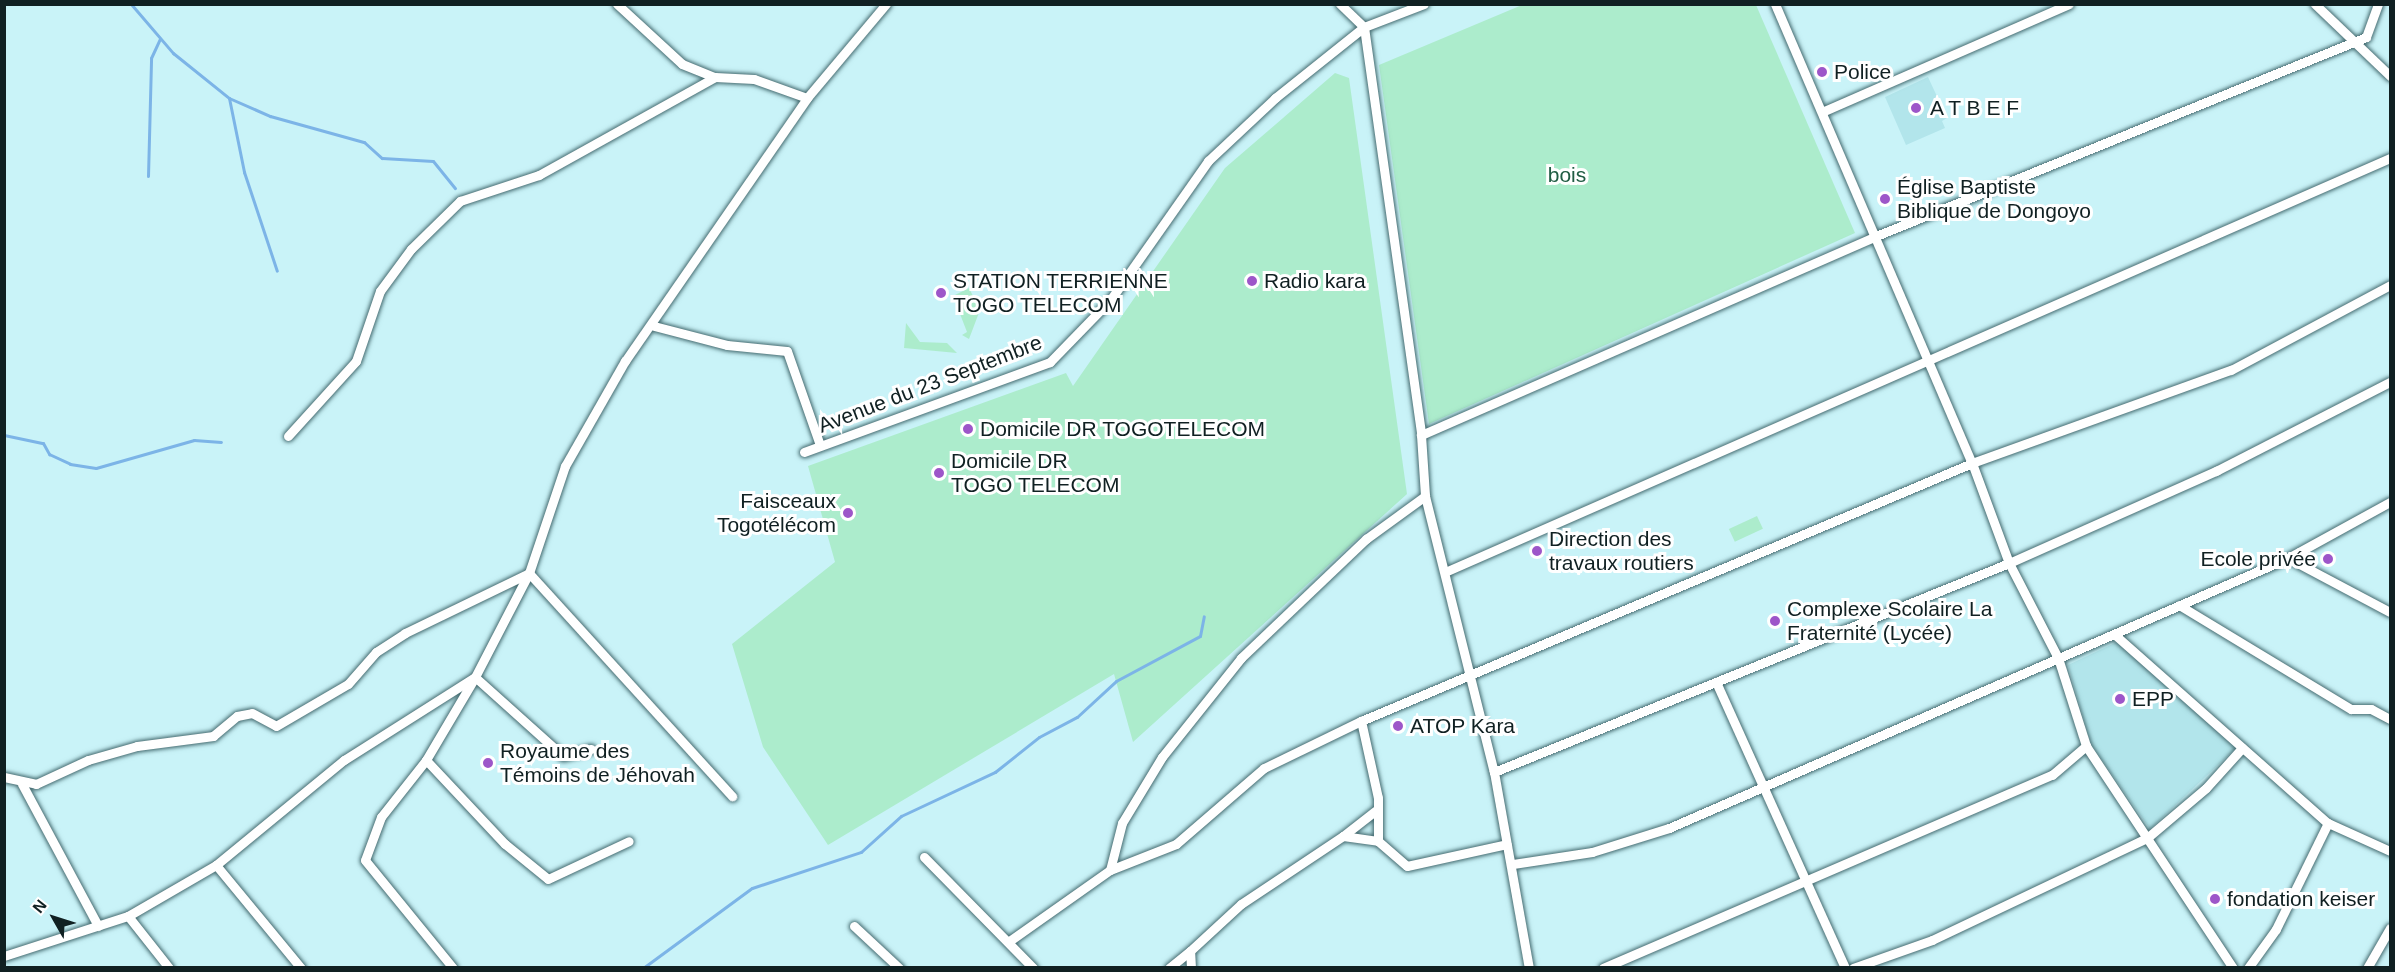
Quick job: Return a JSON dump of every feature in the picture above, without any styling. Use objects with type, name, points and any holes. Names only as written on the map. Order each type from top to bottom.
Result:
[{"type":"street","points":[[617,4],[682,64],[715,77],[754,80],[807,99]]},
{"type":"street","points":[[453,968],[365,860],[381,817],[426,760],[475,677],[529,573],[565,466],[625,361],[654,326],[807,99],[886,4]]},
{"type":"street","points":[[1340,4],[1364,27],[1421,435],[1425,496],[1472,673],[1494,772],[1507,844],[1513,864],[1529,968]]},
{"type":"street","name":"Avenue du 23 Septembre","points":[[804,452],[1050,362],[1111,299],[1208,160],[1275,98],[1364,27],[1424,4]]},
{"type":"street","points":[[1775,4],[1824,111],[1972,463],[2009,563],[2058,658],[2086,746],[2233,968]]},
{"type":"street","points":[[1824,111],[2069,4]]},
{"type":"street","points":[[2315,4],[2391,76]]},
{"type":"street","points":[[1421,435],[1876,236],[2353,39],[2366,38],[2378,4]]},
{"type":"street","points":[[288,436],[356,361],[380,291],[411,249],[460,201],[539,175],[715,77]]},
{"type":"street","points":[[1445,572],[2391,158]]},
{"type":"street","points":[[1008,942],[1110,870],[1176,844],[1264,768],[1361,721],[1972,463],[2231,370],[2391,285]]},
{"type":"street","points":[[654,326],[727,345],[786,351],[820,445]]},
{"type":"street","points":[[1494,772],[2009,563],[2216,471],[2391,382]]},
{"type":"street","points":[[1110,870],[1122,823],[1162,757],[1241,658],[1366,539],[1425,496]]},
{"type":"street","points":[[1513,864],[1592,852],[1669,828],[2288,558],[2391,502]]},
{"type":"street","points":[[2288,558],[2391,612]]},
{"type":"street","points":[[4,777],[22,784],[137,746],[213,736],[237,716],[252,713],[276,726],[348,684],[376,652],[405,633],[529,573]]},
{"type":"street","points":[[529,573],[732,796]]},
{"type":"street","points":[[2179,605],[2351,709],[2371,710],[2391,719]]},
{"type":"street","points":[[2114,634],[2328,823],[2391,851]]},
{"type":"street","points":[[475,677],[563,756],[591,749]]},
{"type":"street","points":[[4,956],[128,916],[216,865],[344,760],[475,677]]},
{"type":"street","points":[[1716,682],[1845,967],[1932,940],[2147,838],[2206,789],[2242,748]]},
{"type":"street","points":[[1361,721],[1378,798],[1375,811],[1378,841]]},
{"type":"street","points":[[1603,968],[2052,775],[2086,746]]},
{"type":"street","points":[[426,760],[505,844],[548,879],[629,841]]},
{"type":"street","points":[[22,784],[99,926]]},
{"type":"street","points":[[1169,968],[1241,904],[1343,836],[1375,811]]},
{"type":"street","points":[[2248,968],[2276,929],[2328,823]]},
{"type":"street","points":[[1343,836],[1378,841],[1407,867],[1507,844]]},
{"type":"street","points":[[924,857],[1033,968]]},
{"type":"street","points":[[216,865],[301,968]]},
{"type":"street","points":[[128,916],[169,968]]},
{"type":"street","points":[[854,927],[899,968]]},
{"type":"street","points":[[2367,968],[2391,928]]},
{"type":"street","points":[[1190,951],[1191,968]]},
{"type":"shaded area","name":"A T B E F","points":[[1928,77],[1947,118],[1942,121],[1945,128],[1906,145],[1885,97]]},
{"type":"shaded area","name":"EPP","points":[[2117,642],[2237,747],[2150,829],[2091,744],[2068,665]]},
{"type":"green space","name":"bois","points":[[1522,5],[1756,5],[1855,233],[1429,424],[1379,65]]},
{"type":"green space","points":[[1335,73],[1349,78],[1407,494],[1133,742],[1114,674],[828,845],[763,747],[732,644],[835,562],[808,466],[1066,373],[1073,386],[1225,168]]},
{"type":"green space","points":[[969,288],[980,310],[969,339],[962,335],[967,332],[953,296]]},
{"type":"green space","points":[[906,323],[920,342],[947,343],[957,353],[904,348]]},
{"type":"green space","points":[[1757,516],[1763,529],[1735,542],[1729,529]]},
{"type":"waterway","points":[[131,4],[173,53],[229,98],[270,116],[364,142],[382,158],[433,161],[455,188]]},
{"type":"waterway","points":[[148,176],[151,58],[160,39]]},
{"type":"waterway","points":[[229,98],[244,172],[277,271]]},
{"type":"waterway","points":[[4,435],[43,443],[49,454],[70,464],[96,468],[194,440],[221,442]]},
{"type":"waterway","points":[[643,968],[752,888],[861,852],[901,816],[995,772],[1039,737],[1077,717],[1116,681],[1200,636],[1204,616]]},
{"type":"place","name":"Police","points":[[1822,72]]},
{"type":"place","name":"A T B E F","points":[[1916,108]]},
{"type":"place","name":"Église Baptiste Biblique de Dongoyo","points":[[1885,199]]},
{"type":"place","name":"Radio kara","points":[[1252,281]]},
{"type":"place","name":"STATION TERRIENNE TOGO TELECOM","points":[[941,293]]},
{"type":"place","name":"Domicile DR TOGOTELECOM","points":[[968,429]]},
{"type":"place","name":"Domicile DR TOGO TELECOM","points":[[939,473]]},
{"type":"place","name":"Faisceaux Togotélécom","points":[[848,513]]},
{"type":"place","name":"Direction des travaux routiers","points":[[1537,551]]},
{"type":"place","name":"Ecole privée","points":[[2328,559]]},
{"type":"place","name":"Complexe Scolaire La Fraternité (Lycée)","points":[[1775,621]]},
{"type":"place","name":"EPP","points":[[2120,699]]},
{"type":"place","name":"ATOP Kara","points":[[1398,726]]},
{"type":"place","name":"Royaume des Témoins de Jéhovah","points":[[488,763]]},
{"type":"place","name":"fondation keiser","points":[[2215,899]]}]
